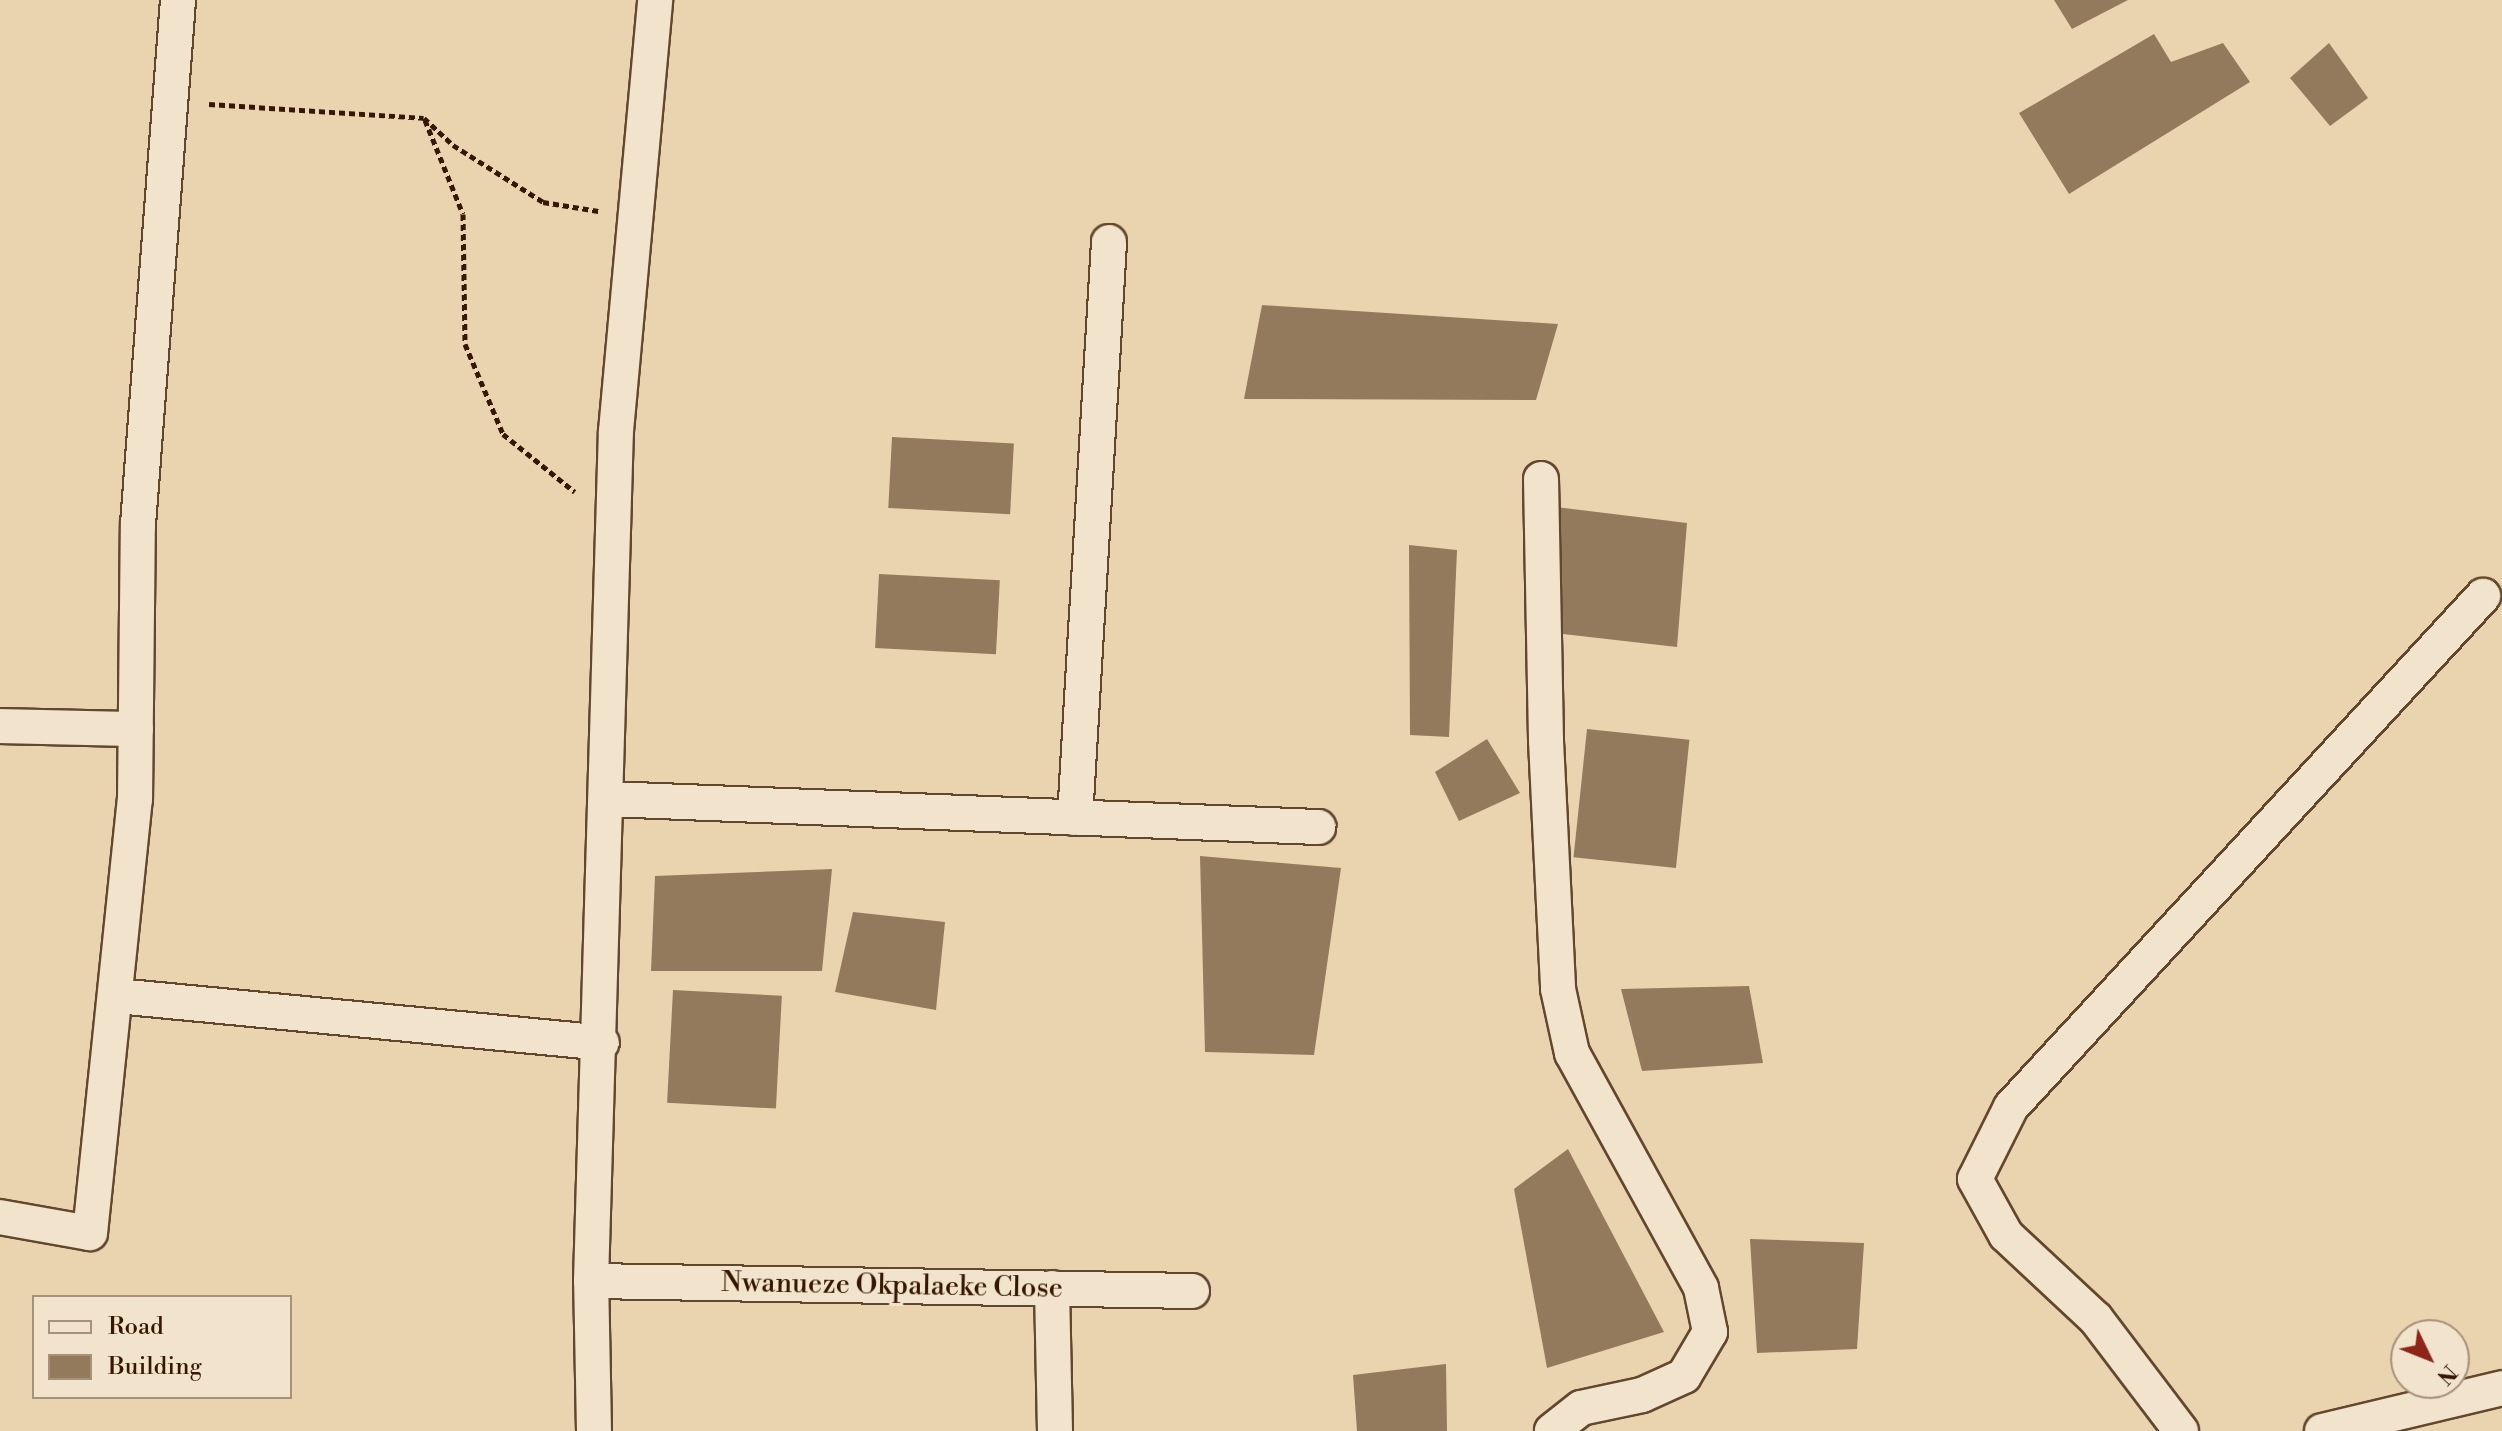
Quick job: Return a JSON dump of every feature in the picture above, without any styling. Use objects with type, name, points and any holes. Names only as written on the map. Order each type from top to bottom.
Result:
[{"type":"street","points":[[0,1217],[90,1233],[117,996],[136,729],[138,524],[178,0]]},
{"type":"street","points":[[594,1431],[591,1281],[602,1043],[613,522],[635,217],[655,0]]},
{"type":"street","points":[[1075,818],[1109,242]]},
{"type":"street","points":[[1541,479],[1546,741],[1558,989],[1572,1053],[1701,1288],[1710,1332],[1684,1376],[1642,1395],[1581,1408],[1552,1431]]},
{"type":"street","points":[[2181,1431],[2096,1319],[2006,1235],[1975,1179],[2011,1107],[2483,596]]},
{"type":"street","points":[[0,726],[136,729]]},
{"type":"street","points":[[608,799],[1318,827]]},
{"type":"street","points":[[117,996],[602,1043]]},
{"type":"street","name":"Nwanueze Okpalaeke Close","points":[[591,1281],[1192,1291]]},
{"type":"street","points":[[1052,1288],[1055,1431]]},
{"type":"street","points":[[2322,1431],[2502,1388]]},
{"type":"path","points":[[171,101],[424,118],[453,145],[543,202],[635,217]]},
{"type":"path","points":[[424,118],[463,214],[465,344],[503,434],[613,522]]},
{"type":"building","points":[[2054,0],[2128,0],[2072,29]]},
{"type":"building","points":[[2154,34],[2171,62],[2223,43],[2250,82],[2069,194],[2019,113]]},
{"type":"building","points":[[2329,43],[2368,98],[2330,126],[2290,78]]},
{"type":"building","points":[[1262,305],[1558,324],[1536,400],[1244,399]]},
{"type":"building","points":[[892,437],[1014,443],[1010,514],[888,508]]},
{"type":"building","points":[[1556,507],[1687,523],[1677,647],[1563,634]]},
{"type":"building","points":[[1409,545],[1457,550],[1449,737],[1410,735]]},
{"type":"building","points":[[879,574],[1000,580],[996,654],[875,648]]},
{"type":"building","points":[[1587,729],[1689,740],[1676,868],[1574,857]]},
{"type":"building","points":[[1487,739],[1520,793],[1459,821],[1435,772]]},
{"type":"building","points":[[1200,856],[1341,868],[1314,1055],[1205,1052]]},
{"type":"building","points":[[832,869],[822,971],[651,971],[655,876]]},
{"type":"building","points":[[853,912],[945,922],[936,1010],[835,992]]},
{"type":"building","points":[[1749,986],[1763,1063],[1642,1071],[1621,989]]},
{"type":"building","points":[[673,990],[782,996],[776,1109],[667,1103]]},
{"type":"building","points":[[1568,1149],[1664,1332],[1547,1368],[1514,1189]]},
{"type":"building","points":[[1750,1239],[1864,1243],[1857,1349],[1757,1353]]},
{"type":"building","points":[[1446,1364],[1447,1431],[1357,1431],[1353,1375]]}]
